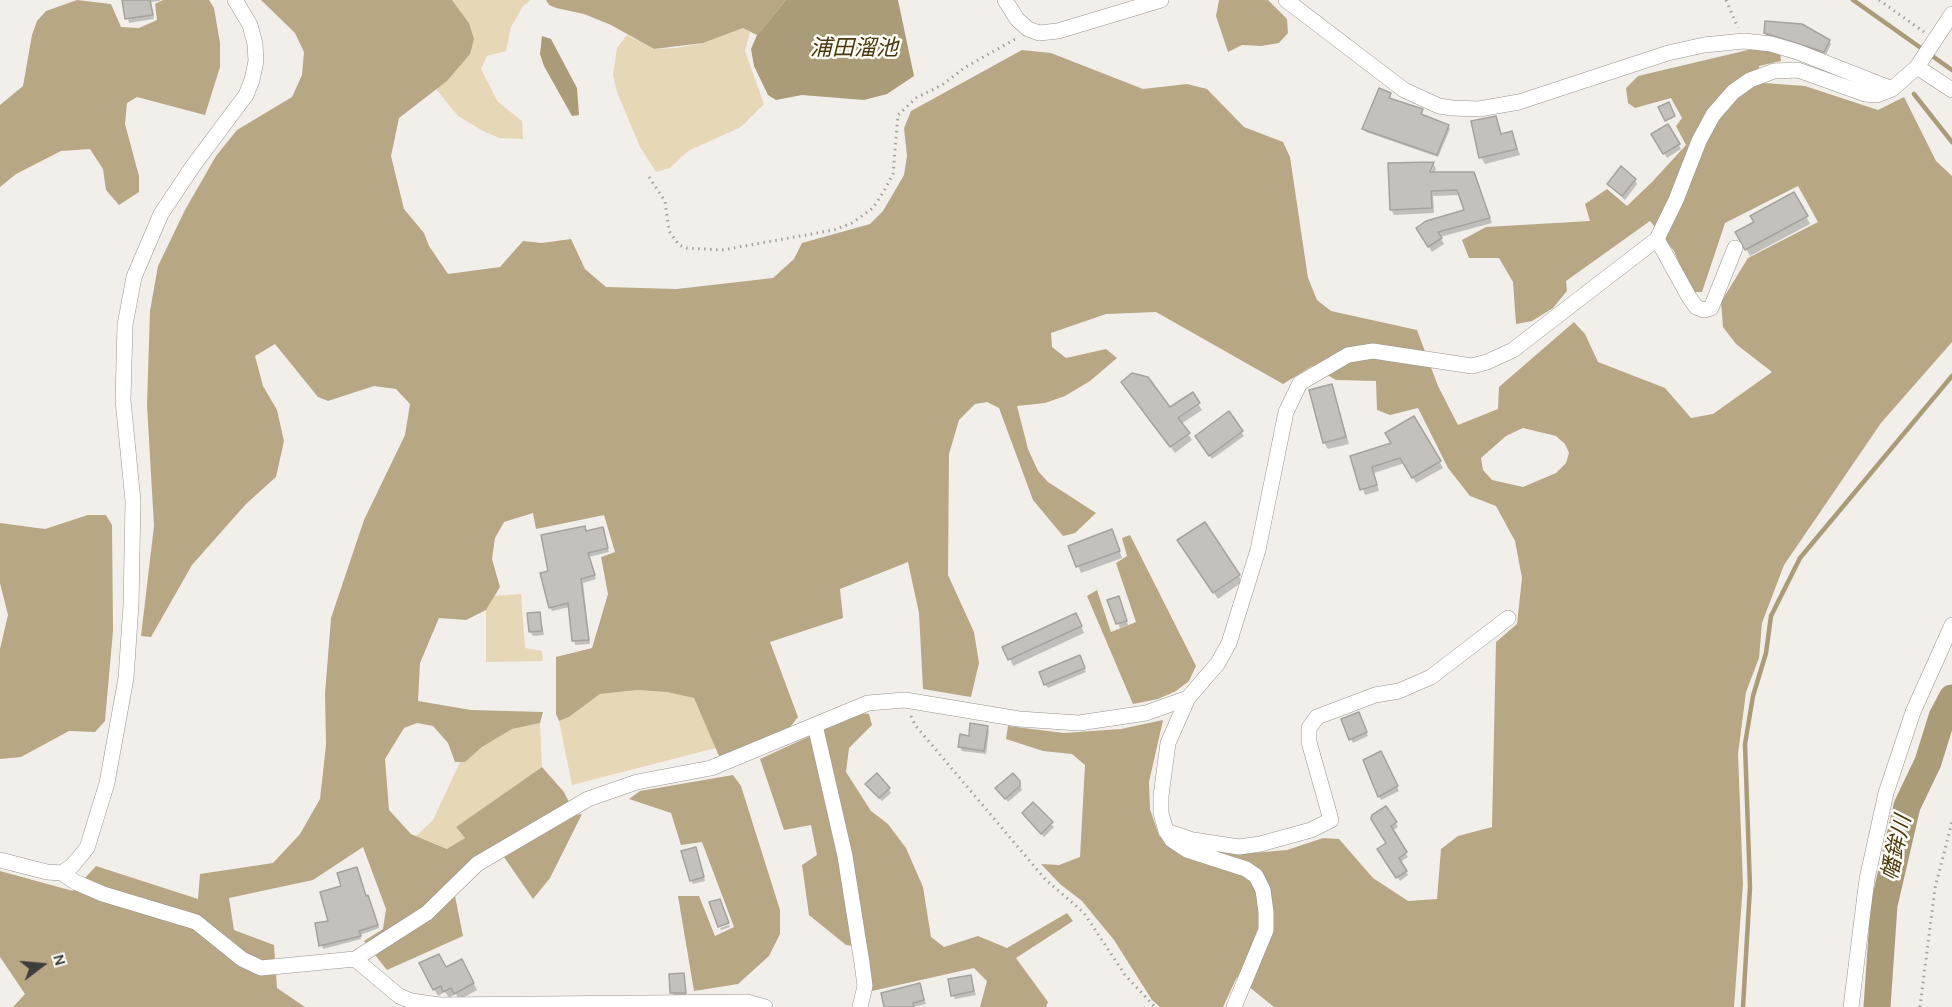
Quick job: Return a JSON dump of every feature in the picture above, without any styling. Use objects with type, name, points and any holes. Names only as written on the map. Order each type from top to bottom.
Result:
[{"type":"street","points":[[62,873],[82,857],[87,848],[107,783],[126,678],[133,501],[123,400],[125,326],[134,277],[161,214],[193,166],[246,95],[252,80],[256,61],[255,44],[250,26],[235,0]]},
{"type":"street","points":[[1005,0],[1017,19],[1028,29],[1039,33],[1058,31],[1161,0]]},
{"type":"street","points":[[1286,0],[1404,90],[1439,106],[1452,108],[1479,108],[1519,102],[1668,53],[1704,45],[1744,41],[1771,44],[1798,52],[1892,89]]},
{"type":"street","points":[[1234,1007],[1266,930],[1263,890],[1256,876],[1246,869],[1187,850],[1172,840],[1166,831],[1161,813],[1161,796],[1168,743],[1188,698],[1218,663],[1229,643],[1258,550],[1286,412],[1300,383],[1339,359],[1373,351],[1472,366],[1487,362],[1512,350],[1657,239],[1672,210],[1699,141],[1713,115],[1733,92],[1750,80],[1774,72],[1798,70],[1865,94],[1877,95],[1892,89],[1920,63],[1952,14]]},
{"type":"street","points":[[1920,63],[1952,90]]},
{"type":"street","points":[[1657,239],[1689,297],[1696,307],[1704,310],[1711,308],[1735,248]]},
{"type":"street","points":[[1166,831],[1193,840],[1239,847],[1260,844],[1311,830],[1331,820],[1309,742],[1310,728],[1317,717],[1375,694],[1399,691],[1431,677],[1508,618]]},
{"type":"street","points":[[1851,1007],[1867,879],[1886,793],[1913,712],[1952,625]]},
{"type":"street","points":[[0,860],[47,873],[62,873],[75,882],[103,894],[196,922],[242,959],[261,968],[355,958],[427,914],[477,864],[588,799],[637,782],[711,768],[868,703],[905,700],[1019,719],[1079,723],[1146,713],[1188,698]]},
{"type":"street","points":[[815,725],[845,855],[861,952],[864,986],[860,1007]]},
{"type":"street","points":[[355,958],[399,996],[411,1001],[440,1005],[747,1002],[765,1007]]},
{"type":"path","points":[[1726,0],[1744,41]]},
{"type":"path","points":[[1879,0],[1935,42]]},
{"type":"path","points":[[649,177],[665,201],[669,231],[679,245],[687,248],[722,250],[834,230],[852,223],[873,208],[893,174],[898,115],[916,98],[942,85],[964,68],[1012,43],[1028,29]]},
{"type":"path","points":[[905,700],[915,725],[1045,879],[1084,913],[1125,975],[1155,1007]]},
{"type":"path","points":[[1920,1007],[1935,888],[1952,822]]},
{"type":"shaded area","points":[[77,0],[111,4],[121,27],[139,28],[157,20],[155,4],[163,0],[209,0],[214,8],[220,43],[220,67],[205,115],[137,97],[127,103],[125,124],[139,176],[139,192],[119,205],[106,190],[103,169],[90,149],[61,151],[16,174],[0,187],[0,105],[23,86],[32,35],[37,21],[46,11]]},
{"type":"shaded area","points":[[261,0],[452,0],[469,23],[474,39],[470,54],[447,81],[399,118],[391,156],[404,209],[424,233],[429,246],[448,274],[500,267],[523,241],[542,243],[571,239],[585,269],[606,287],[677,289],[773,278],[794,259],[802,243],[870,224],[883,211],[904,175],[907,156],[904,128],[911,111],[1022,50],[1051,53],[1143,89],[1187,84],[1207,89],[1244,127],[1283,142],[1290,157],[1308,278],[1317,300],[1331,311],[1417,330],[1438,386],[1458,425],[1498,409],[1499,387],[1574,322],[1585,334],[1598,362],[1665,388],[1691,418],[1713,414],[1772,372],[1736,344],[1723,327],[1721,302],[1748,258],[1818,222],[1798,186],[1725,223],[1702,292],[1691,292],[1674,251],[1650,221],[1566,281],[1567,291],[1553,308],[1532,321],[1516,324],[1513,282],[1499,258],[1469,258],[1462,240],[1486,227],[1590,221],[1585,204],[1607,189],[1627,206],[1652,182],[1686,145],[1676,126],[1682,118],[1671,98],[1635,108],[1628,103],[1626,88],[1638,76],[1752,49],[1780,52],[1781,61],[1759,66],[1764,83],[1805,86],[1878,110],[1904,97],[1936,161],[1952,176],[1952,342],[1881,423],[1784,565],[1762,623],[1759,658],[1746,692],[1738,754],[1743,884],[1734,1007],[1274,1007],[1237,977],[1223,1007],[1160,1007],[1152,1000],[1114,940],[1082,901],[1060,884],[1041,864],[1059,865],[1080,857],[1085,765],[1072,754],[1043,751],[1006,739],[1008,726],[1064,733],[1121,729],[1163,720],[1149,782],[1150,809],[1159,836],[1176,846],[1252,853],[1287,850],[1323,838],[1339,839],[1373,878],[1408,901],[1437,899],[1441,849],[1458,836],[1492,827],[1496,642],[1517,624],[1522,578],[1515,541],[1496,506],[1470,496],[1448,468],[1418,408],[1390,415],[1377,410],[1376,381],[1336,380],[1312,366],[1283,384],[1156,312],[1106,314],[1051,333],[1052,347],[1066,358],[1106,349],[1117,358],[1090,381],[1065,396],[1045,403],[1017,406],[1028,449],[1038,471],[1048,482],[1096,513],[1075,533],[1063,536],[1033,500],[999,408],[987,402],[975,404],[959,420],[949,454],[948,575],[974,632],[979,663],[971,697],[923,689],[919,613],[908,562],[840,589],[843,618],[770,642],[798,717],[787,731],[719,756],[694,698],[667,692],[637,690],[600,694],[569,717],[559,721],[556,714],[556,657],[592,648],[608,594],[601,557],[615,552],[604,515],[536,529],[533,513],[504,522],[495,538],[492,559],[500,587],[486,610],[466,620],[439,618],[420,663],[418,701],[471,710],[543,712],[540,723],[512,729],[482,747],[465,762],[455,762],[448,743],[433,726],[417,723],[404,728],[385,759],[389,810],[411,834],[447,849],[465,838],[456,827],[542,767],[564,792],[569,802],[452,881],[463,936],[387,970],[364,941],[383,929],[386,909],[363,847],[313,880],[229,898],[234,930],[274,945],[277,988],[305,1007],[13,1007],[25,994],[0,957],[0,871],[73,891],[96,866],[198,899],[200,874],[273,863],[300,834],[320,799],[326,745],[325,694],[331,618],[364,520],[405,435],[410,404],[396,389],[374,386],[328,401],[318,397],[275,344],[255,356],[263,386],[277,410],[284,441],[276,477],[246,504],[192,565],[151,637],[141,636],[154,526],[147,405],[150,311],[158,266],[185,210],[216,156],[237,130],[292,97],[302,75],[304,52],[295,33]],"holes":[[[1523,428],[1556,436],[1565,444],[1569,453],[1566,463],[1556,473],[1523,487],[1492,480],[1483,470],[1481,458],[1506,436]]]},
{"type":"shaded area","points":[[452,0],[531,0],[523,6],[511,27],[506,51],[487,56],[481,69],[498,102],[522,121],[523,139],[499,138],[481,130],[458,116],[436,89],[447,81],[469,23]]},
{"type":"shaded area","points":[[546,0],[786,0],[757,35],[743,28],[703,43],[654,49],[611,25],[584,14],[556,8],[549,5]]},
{"type":"shaded area","points":[[1219,0],[1268,0],[1287,19],[1288,33],[1279,43],[1261,46],[1242,45],[1228,52],[1216,16]]},
{"type":"shaded area","points":[[743,28],[750,32],[745,51],[764,104],[741,127],[688,151],[670,168],[656,172],[640,147],[617,92],[613,75],[617,48],[627,35],[654,49],[676,48],[703,43]]},
{"type":"shaded area","points":[[88,515],[106,515],[112,525],[113,631],[105,721],[95,732],[69,731],[21,757],[0,759],[0,649],[8,615],[0,583],[0,523],[45,529]]},
{"type":"shaded area","points":[[1130,535],[1196,666],[1189,681],[1176,691],[1158,699],[1133,704],[1087,596],[1097,590],[1111,632],[1136,622],[1116,563],[1127,556],[1122,538]]},
{"type":"shaded area","points":[[521,594],[525,648],[542,651],[543,661],[486,662],[486,610],[494,596]]},
{"type":"shaded area","points":[[637,690],[667,692],[694,698],[716,748],[572,785],[559,721],[569,717],[600,694]]},
{"type":"shaded area","points":[[860,713],[869,714],[872,725],[849,748],[846,772],[871,811],[888,824],[906,848],[923,887],[931,937],[944,947],[978,936],[1007,948],[1067,913],[1073,921],[1016,958],[1048,1002],[1046,1007],[980,1007],[987,981],[974,968],[872,991],[865,948],[846,945],[809,915],[802,865],[817,855],[811,825],[784,830],[760,759]]},
{"type":"shaded area","points":[[540,723],[542,767],[456,827],[465,838],[448,849],[416,836],[433,820],[460,762],[465,762],[482,747],[512,729]]},
{"type":"shaded area","points":[[733,775],[741,786],[780,910],[780,934],[769,956],[738,984],[694,991],[678,896],[699,896],[715,936],[734,927],[702,842],[681,845],[671,813],[629,799],[640,791]]},
{"type":"shaded area","points":[[582,814],[550,878],[533,899],[504,857],[576,815]]},
{"type":"water","name":"浦田溜池","points":[[786,0],[898,0],[914,76],[887,94],[864,100],[802,95],[776,100],[768,95],[754,66],[751,49],[757,35]]},
{"type":"water","points":[[542,36],[551,39],[577,88],[579,115],[572,116],[544,66],[540,54]]},
{"type":"building","points":[[122,0],[150,0],[153,15],[125,19]]},
{"type":"building","points":[[1765,21],[1802,24],[1830,40],[1824,52],[1764,33]]},
{"type":"building","points":[[1379,88],[1391,93],[1389,98],[1423,109],[1421,114],[1449,125],[1437,155],[1362,129]]},
{"type":"building","points":[[1669,102],[1675,116],[1665,121],[1658,107]]},
{"type":"building","points":[[1496,116],[1501,134],[1512,131],[1517,149],[1479,158],[1471,121]]},
{"type":"building","points":[[1668,124],[1680,144],[1663,154],[1651,134]]},
{"type":"building","points":[[1434,162],[1430,172],[1474,172],[1490,218],[1438,232],[1442,238],[1428,247],[1416,228],[1426,221],[1464,210],[1457,190],[1431,191],[1432,208],[1390,210],[1388,163]]},
{"type":"building","points":[[1621,166],[1636,179],[1622,196],[1607,184]]},
{"type":"building","points":[[1794,192],[1808,216],[1745,250],[1735,232],[1754,222],[1750,216]]},
{"type":"building","points":[[1132,373],[1148,377],[1170,407],[1193,392],[1200,403],[1178,418],[1190,433],[1170,447],[1121,382]]},
{"type":"building","points":[[1332,384],[1346,437],[1323,443],[1309,390]]},
{"type":"building","points":[[1229,411],[1243,431],[1209,456],[1195,436]]},
{"type":"building","points":[[1414,416],[1441,461],[1412,478],[1400,458],[1372,467],[1377,485],[1360,490],[1350,456],[1391,443],[1385,433]]},
{"type":"building","points":[[1205,522],[1240,575],[1213,593],[1177,540]]},
{"type":"building","points":[[585,526],[586,531],[603,527],[608,548],[588,553],[595,575],[581,579],[589,640],[572,641],[568,603],[549,608],[540,573],[548,571],[541,535]]},
{"type":"building","points":[[1112,529],[1120,551],[1076,567],[1068,546]]},
{"type":"building","points":[[1119,596],[1127,621],[1116,624],[1107,600]]},
{"type":"building","points":[[540,612],[542,631],[529,632],[527,613]]},
{"type":"building","points":[[1076,613],[1082,626],[1008,660],[1002,647]]},
{"type":"building","points":[[1080,655],[1085,668],[1044,685],[1039,672]]},
{"type":"building","points":[[1359,712],[1367,732],[1349,740],[1341,719]]},
{"type":"building","points":[[970,723],[988,726],[984,751],[958,747],[960,734],[969,736]]},
{"type":"building","points":[[1381,751],[1398,786],[1378,797],[1363,760]]},
{"type":"building","points":[[877,773],[890,788],[879,798],[865,784]]},
{"type":"building","points":[[1013,773],[1020,781],[1020,786],[1005,799],[995,788]]},
{"type":"building","points":[[1033,802],[1053,822],[1041,834],[1022,813]]},
{"type":"building","points":[[1386,806],[1397,822],[1391,826],[1407,852],[1399,858],[1407,871],[1396,878],[1377,849],[1386,843],[1371,819],[1372,815]]},
{"type":"building","points":[[696,847],[704,877],[690,881],[681,851]]},
{"type":"building","points":[[357,867],[378,925],[359,931],[361,936],[319,946],[315,923],[328,921],[320,892],[341,886],[337,873]]},
{"type":"building","points":[[720,899],[729,923],[718,927],[709,902]]},
{"type":"building","points":[[439,954],[446,967],[462,959],[474,983],[454,994],[451,988],[443,992],[441,986],[433,990],[419,963]]},
{"type":"building","points":[[684,973],[686,993],[670,993],[669,974]]},
{"type":"building","points":[[971,975],[974,991],[951,996],[948,979]]},
{"type":"building","points":[[920,983],[924,1000],[913,1003],[914,1007],[884,1007],[881,993]]},
{"type":"waterway","points":[[1853,0],[1952,70]]},
{"type":"waterway","points":[[1914,94],[1952,142]]},
{"type":"waterway","points":[[1743,1007],[1750,887],[1745,744],[1753,696],[1766,653],[1771,616],[1800,558],[1952,376]]},
{"type":"waterway","name":"幡鉾川","points":[[1877,1007],[1884,905],[1907,806],[1928,762],[1942,717],[1952,698]]}]
